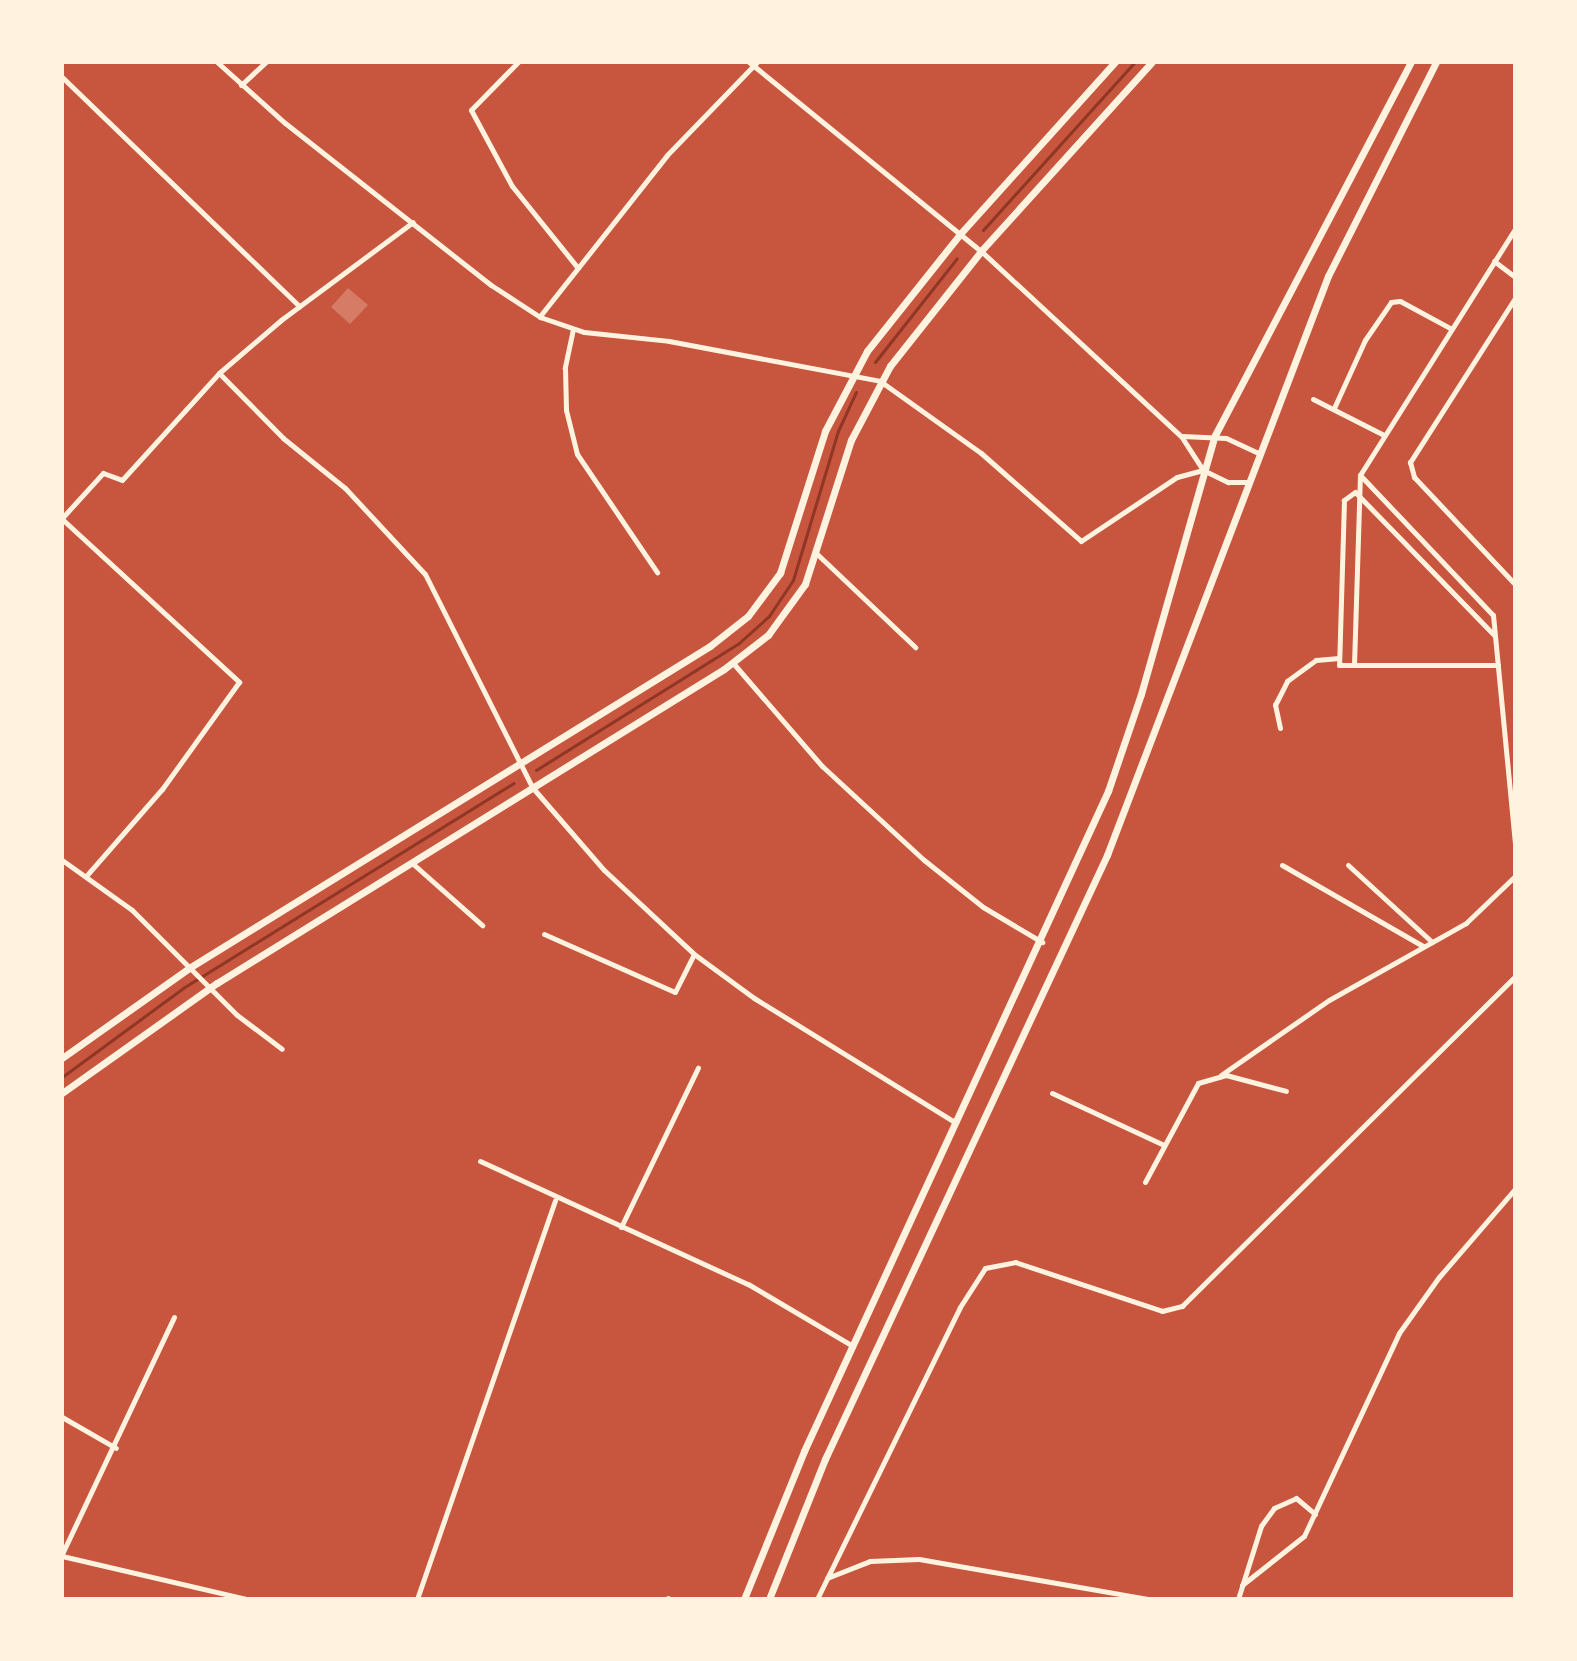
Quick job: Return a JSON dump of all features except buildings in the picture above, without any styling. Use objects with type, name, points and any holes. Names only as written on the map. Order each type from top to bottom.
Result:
[{"type":"street","points":[[217,62],[241,85],[413,222],[540,317],[573,329],[880,381],[981,453],[1081,541],[1177,477],[1203,470]]},
{"type":"street","points":[[241,85],[266,62]]},
{"type":"street","points":[[518,62],[471,110],[512,186],[578,268]]},
{"type":"street","points":[[62,1058],[189,968],[724,636],[758,606],[780,573],[825,431],[852,374],[890,319],[960,234],[1115,62]]},
{"type":"street","points":[[62,1093],[210,988],[733,663],[768,635],[794,604],[816,553],[851,440],[880,381],[981,251],[1152,62]]},
{"type":"street","points":[[744,1599],[853,1346],[1042,942],[1128,736],[1214,437],[1411,62]]},
{"type":"street","points":[[769,1599],[825,1459],[1128,808],[1341,247],[1436,62]]},
{"type":"street","points":[[540,317],[667,155],[753,64],[981,251],[1181,436],[1203,470],[1228,482],[1250,482]]},
{"type":"street","points":[[62,77],[299,306]]},
{"type":"street","points":[[87,875],[162,789],[239,682],[62,519],[103,473],[122,480],[219,373],[299,306],[413,222]]},
{"type":"street","points":[[1354,665],[1355,492],[1360,475],[1515,229]]},
{"type":"street","points":[[1494,261],[1515,277]]},
{"type":"street","points":[[1515,298],[1436,415],[1410,467],[1515,584]]},
{"type":"street","points":[[1334,408],[1365,340],[1391,302],[1400,301],[1450,328]]},
{"type":"street","points":[[573,329],[565,368],[566,410],[577,454],[657,572]]},
{"type":"street","points":[[219,373],[283,438],[345,488],[425,574],[532,787],[604,870],[694,954],[779,1016],[958,1124]]},
{"type":"street","points":[[1313,399],[1384,435]]},
{"type":"street","points":[[1181,436],[1234,440],[1260,454]]},
{"type":"street","points":[[1360,475],[1493,615],[1515,845]]},
{"type":"street","points":[[1355,492],[1495,635]]},
{"type":"street","points":[[1355,492],[1344,500],[1339,665],[1498,665]]},
{"type":"street","points":[[816,553],[915,647]]},
{"type":"street","points":[[1280,728],[1275,705],[1287,681],[1316,660],[1339,658]]},
{"type":"street","points":[[733,663],[822,766],[924,860],[983,907],[1042,942]]},
{"type":"street","points":[[62,860],[132,910],[210,988],[282,1049]]},
{"type":"street","points":[[412,863],[482,925]]},
{"type":"street","points":[[1282,865],[1423,946]]},
{"type":"street","points":[[1348,865],[1432,942]]},
{"type":"street","points":[[1145,1182],[1193,1087],[1221,1075],[1329,1000],[1479,913],[1515,876]]},
{"type":"street","points":[[544,934],[675,992],[694,954]]},
{"type":"street","points":[[819,1598],[960,1307],[985,1268],[1015,1262],[1162,1311],[1182,1306],[1515,976]]},
{"type":"street","points":[[621,1227],[698,1068]]},
{"type":"street","points":[[1221,1075],[1286,1091]]},
{"type":"street","points":[[1052,1093],[1162,1144]]},
{"type":"street","points":[[480,1161],[555,1200],[748,1284],[853,1346]]},
{"type":"street","points":[[1242,1585],[1296,1544],[1315,1515],[1399,1333],[1439,1277],[1515,1189]]},
{"type":"street","points":[[417,1599],[555,1200]]},
{"type":"street","points":[[174,1317],[116,1448],[62,1555],[247,1599]]},
{"type":"street","points":[[62,1417],[116,1448]]},
{"type":"street","points":[[1238,1599],[1261,1526],[1274,1508],[1296,1498],[1315,1515]]},
{"type":"street","points":[[826,1579],[870,1561],[919,1559],[1148,1599]]},
{"type":"waterway","points":[[983,230],[1135,62]]},
{"type":"waterway","points":[[875,362],[957,258]]},
{"type":"waterway","points":[[536,770],[739,643],[769,616],[793,580],[838,431],[856,392]]},
{"type":"waterway","points":[[62,1077],[183,988],[514,783]]}]
